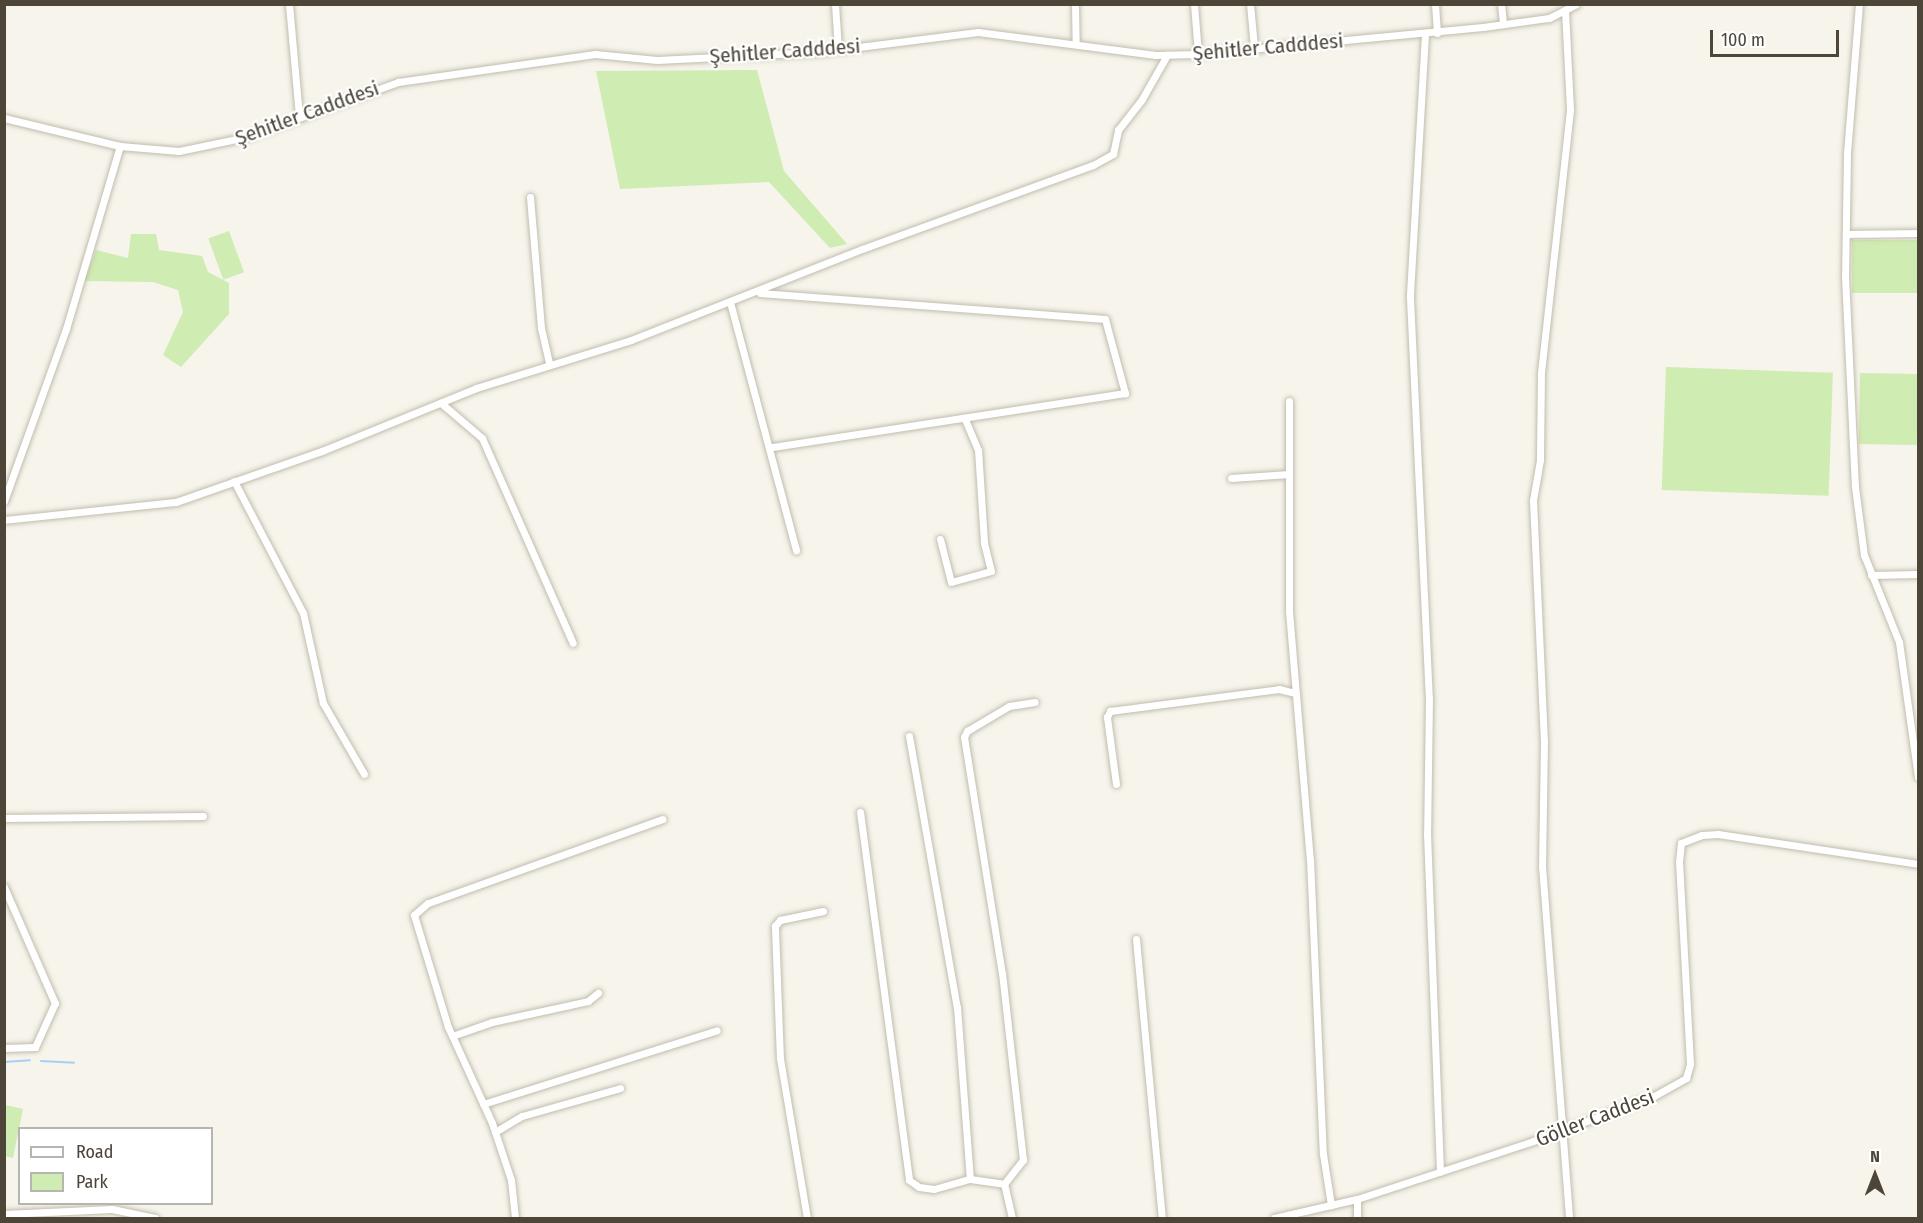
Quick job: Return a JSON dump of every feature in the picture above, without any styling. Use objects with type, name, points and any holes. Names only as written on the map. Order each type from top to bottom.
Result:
[{"type":"street","points":[[289,4],[298,117]]},
{"type":"street","points":[[835,4],[838,49]]},
{"type":"street","points":[[1075,4],[1076,44]]},
{"type":"street","points":[[1194,4],[1198,54]]},
{"type":"street","points":[[1250,4],[1254,47]]},
{"type":"street","points":[[1435,4],[1437,33]]},
{"type":"street","points":[[1501,4],[1503,24]]},
{"type":"street","name":"Şehitler Cadddesi","points":[[4,118],[154,152],[197,149],[246,137],[398,82],[595,54],[657,60],[838,49],[978,32],[1167,55],[1198,54],[1254,47],[1437,33],[1549,18],[1576,4]]},
{"type":"street","points":[[1859,4],[1846,154],[1845,316],[1855,486],[1871,575],[1899,642],[1918,777]]},
{"type":"street","points":[[1565,10],[1570,110],[1541,374],[1540,460],[1533,500],[1544,742],[1542,866],[1569,1218]]},
{"type":"street","points":[[1425,34],[1410,298],[1429,698],[1427,833],[1440,1172]]},
{"type":"street","points":[[4,520],[176,502],[549,364],[631,340],[758,292],[862,249],[1034,189],[1113,154],[1118,130],[1142,99],[1167,55]]},
{"type":"street","points":[[4,501],[66,329],[120,146]]},
{"type":"street","points":[[530,197],[541,328],[549,364]]},
{"type":"street","points":[[1846,234],[1918,232]]},
{"type":"street","points":[[758,292],[1105,319],[1125,393],[771,447]]},
{"type":"street","points":[[730,302],[771,447],[796,550]]},
{"type":"street","points":[[1289,401],[1289,610],[1310,859],[1323,1154],[1331,1205]]},
{"type":"street","points":[[441,403],[482,438],[573,643]]},
{"type":"street","points":[[940,539],[951,582],[991,571],[984,542],[978,450],[964,418]]},
{"type":"street","points":[[1231,478],[1289,474]]},
{"type":"street","points":[[234,481],[303,613],[323,703],[364,774]]},
{"type":"street","points":[[1871,575],[1918,574]]},
{"type":"street","points":[[1116,784],[1108,734],[1110,711],[1279,688],[1296,693]]},
{"type":"street","points":[[1004,1184],[1023,1160],[1002,974],[964,737],[967,731],[1010,706],[1035,702]]},
{"type":"street","points":[[909,736],[957,1007],[970,1179]]},
{"type":"street","points":[[860,812],[909,1180],[919,1187],[934,1189],[970,1179],[1004,1184]]},
{"type":"street","points":[[4,818],[203,816]]},
{"type":"street","points":[[515,1218],[511,1180],[495,1132],[452,1036],[414,925],[418,908],[662,819]]},
{"type":"street","name":"Göller Caddesi","points":[[1274,1218],[1358,1199],[1440,1172],[1654,1096],[1686,1078],[1690,1064],[1679,862],[1682,843],[1702,835],[1736,836],[1918,864]]},
{"type":"street","points":[[4,887],[55,1003],[35,1047],[4,1048]]},
{"type":"street","points":[[807,1218],[780,1059],[775,926],[780,920],[823,911]]},
{"type":"street","points":[[1136,939],[1162,1218]]},
{"type":"street","points":[[452,1036],[492,1022],[588,1000],[598,993]]},
{"type":"street","points":[[483,1104],[717,1030]]},
{"type":"street","points":[[495,1132],[522,1116],[620,1088]]},
{"type":"street","points":[[1004,1184],[1012,1218]]},
{"type":"street","points":[[1357,1218],[1358,1199]]},
{"type":"street","points":[[4,1214],[112,1209],[155,1218]]},
{"type":"green space","points":[[757,70],[784,171],[847,244],[830,248],[769,182],[620,189],[596,71]]},
{"type":"green space","points":[[229,231],[244,272],[223,280],[208,239]]},
{"type":"green space","points":[[131,234],[156,234],[159,250],[202,256],[208,272],[229,283],[229,314],[181,367],[163,355],[183,312],[178,290],[153,282],[84,281],[96,250],[128,258]]},
{"type":"green space","points":[[1852,240],[1918,240],[1918,293],[1852,293]]},
{"type":"green space","points":[[1666,367],[1833,373],[1829,496],[1662,490]]},
{"type":"green space","points":[[1860,373],[1918,374],[1917,445],[1859,444]]},
{"type":"green space","points":[[5,1105],[23,1109],[13,1158],[5,1156]]},
{"type":"waterway","points":[[4,1062],[30,1060]]},
{"type":"waterway","points":[[41,1061],[74,1063]]}]
